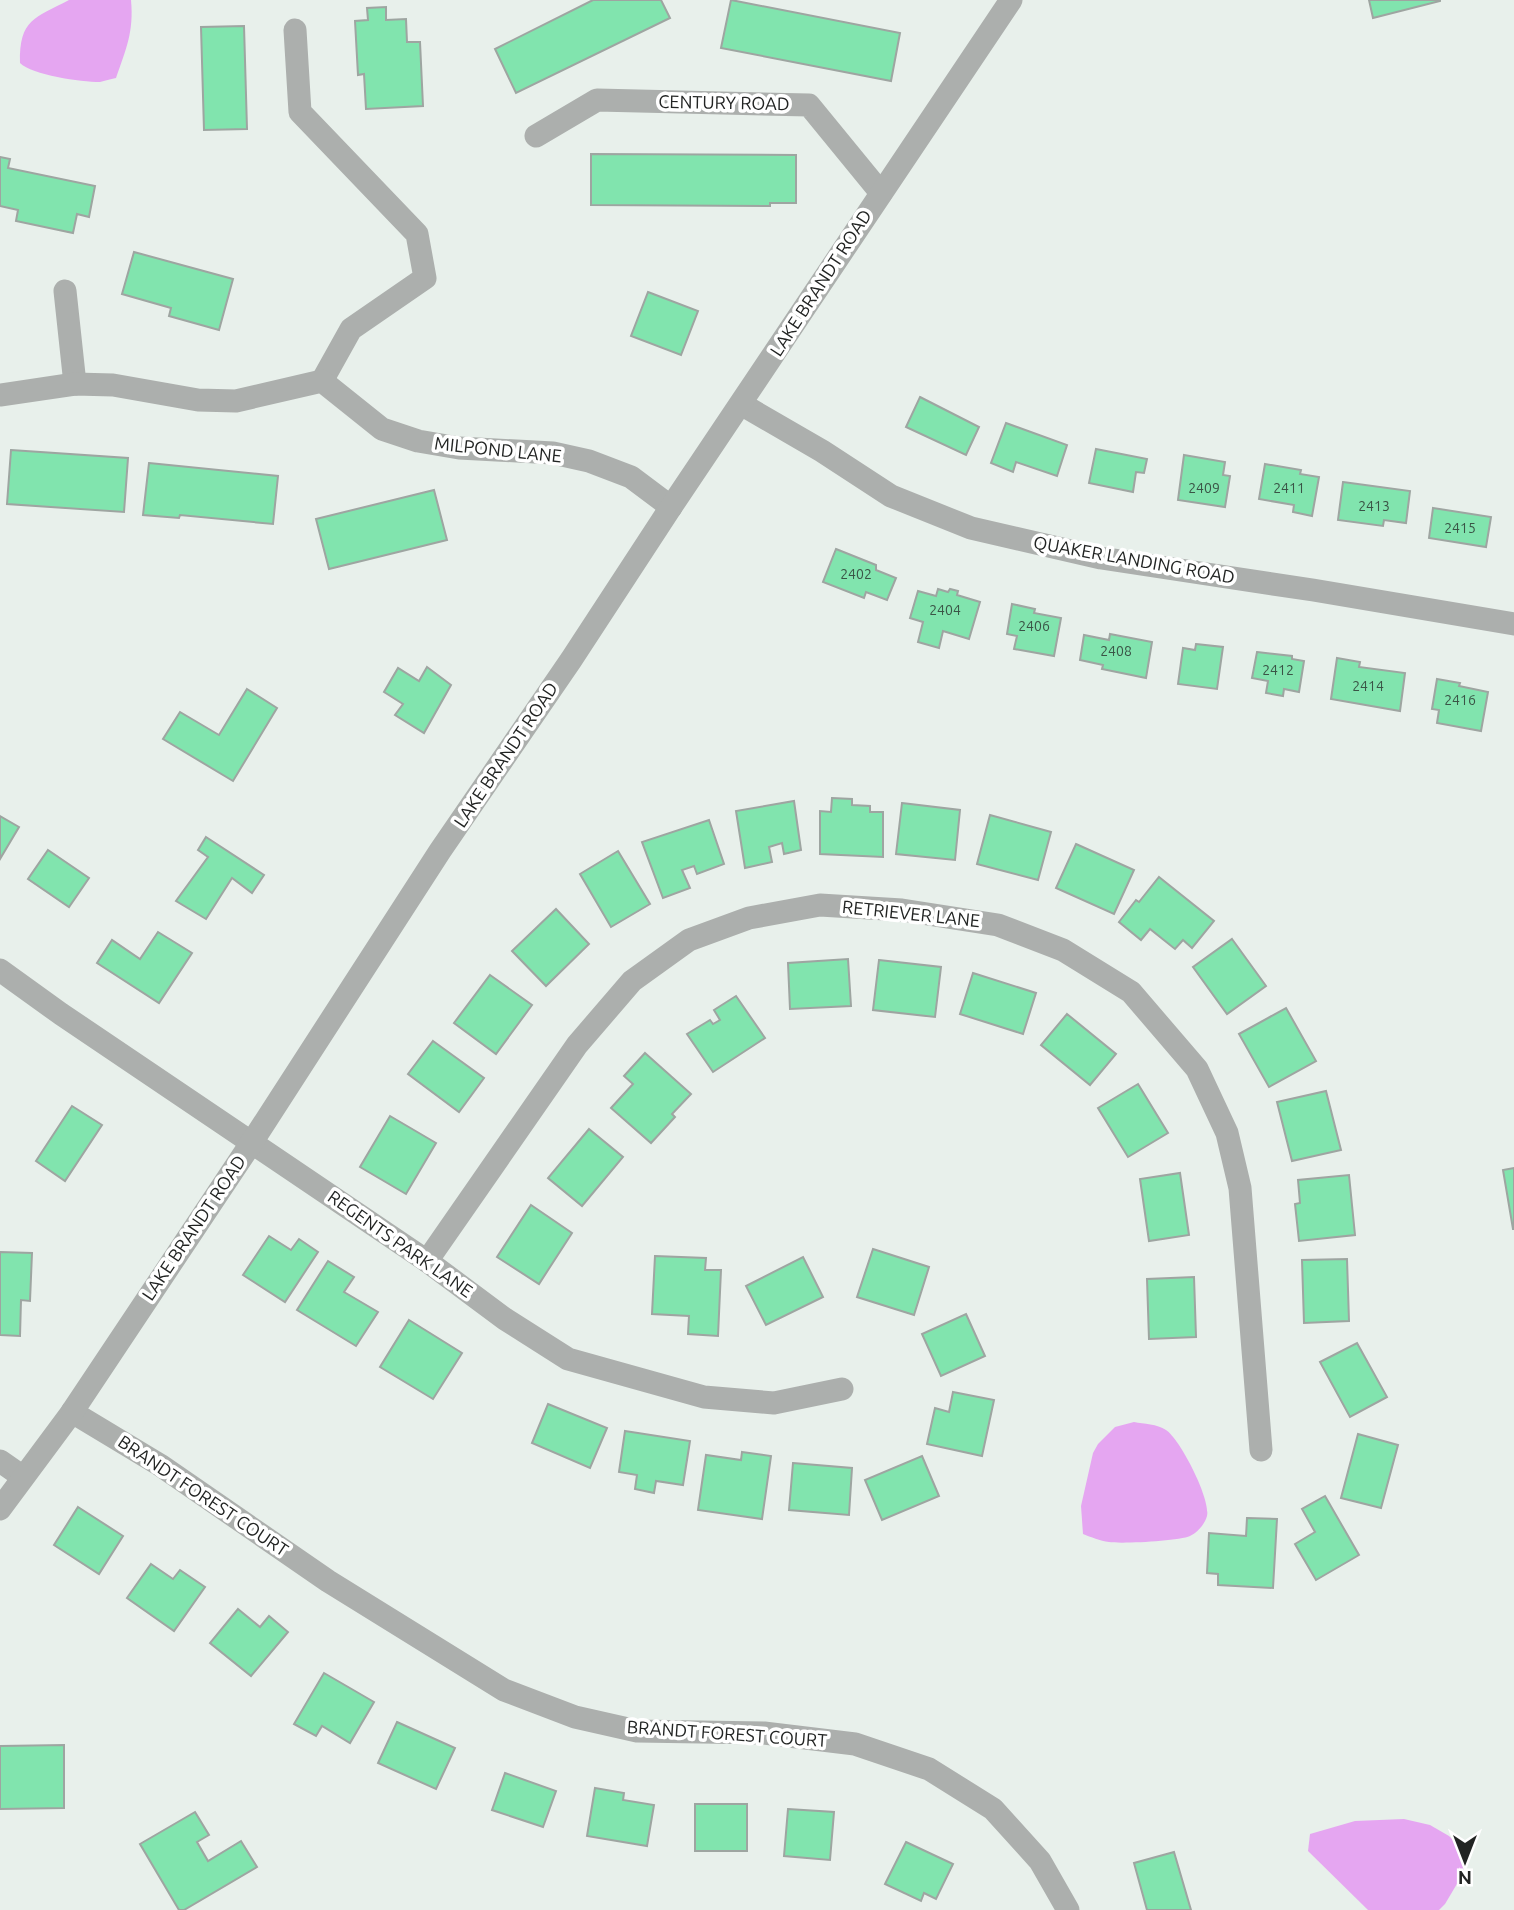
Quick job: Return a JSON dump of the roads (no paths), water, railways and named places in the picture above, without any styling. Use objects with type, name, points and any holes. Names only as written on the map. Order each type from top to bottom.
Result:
[{"type":"street","name":"LAKE BRANDT ROAD","points":[[0,1509],[72,1412],[440,851],[571,660],[1011,0]]},
{"type":"street","points":[[0,395],[75,384],[113,385],[198,400],[236,401],[322,381],[351,329],[425,278],[417,234],[300,112],[296,30]]},
{"type":"street","name":"CENTURY ROAD","points":[[536,136],[597,100],[809,105],[881,193]]},
{"type":"street","points":[[65,291],[75,384]]},
{"type":"street","name":"MILPOND LANE","points":[[322,381],[382,429],[418,441],[459,448],[553,453],[589,461],[631,477],[671,507]]},
{"type":"street","name":"QUAKER LANDING ROAD","points":[[741,404],[822,451],[891,496],[971,527],[1101,558],[1514,624]]},
{"type":"street","name":"RETRIEVER LANE","points":[[427,1261],[577,1045],[632,981],[689,940],[749,918],[820,905],[902,910],[998,925],[1063,950],[1131,992],[1197,1069],[1227,1133],[1240,1188],[1261,1450]]},
{"type":"street","name":"REGENTS PARK LANE","points":[[0,970],[427,1261],[505,1319],[568,1359],[704,1397],[774,1403],[842,1389]]},
{"type":"street","name":"BRANDT FOREST COURT","points":[[72,1412],[160,1465],[328,1581],[504,1690],[575,1717],[637,1731],[764,1733],[855,1744],[929,1769],[993,1809],[1040,1861],[1068,1910]]},
{"type":"street","points":[[0,1461],[23,1477]]}]
